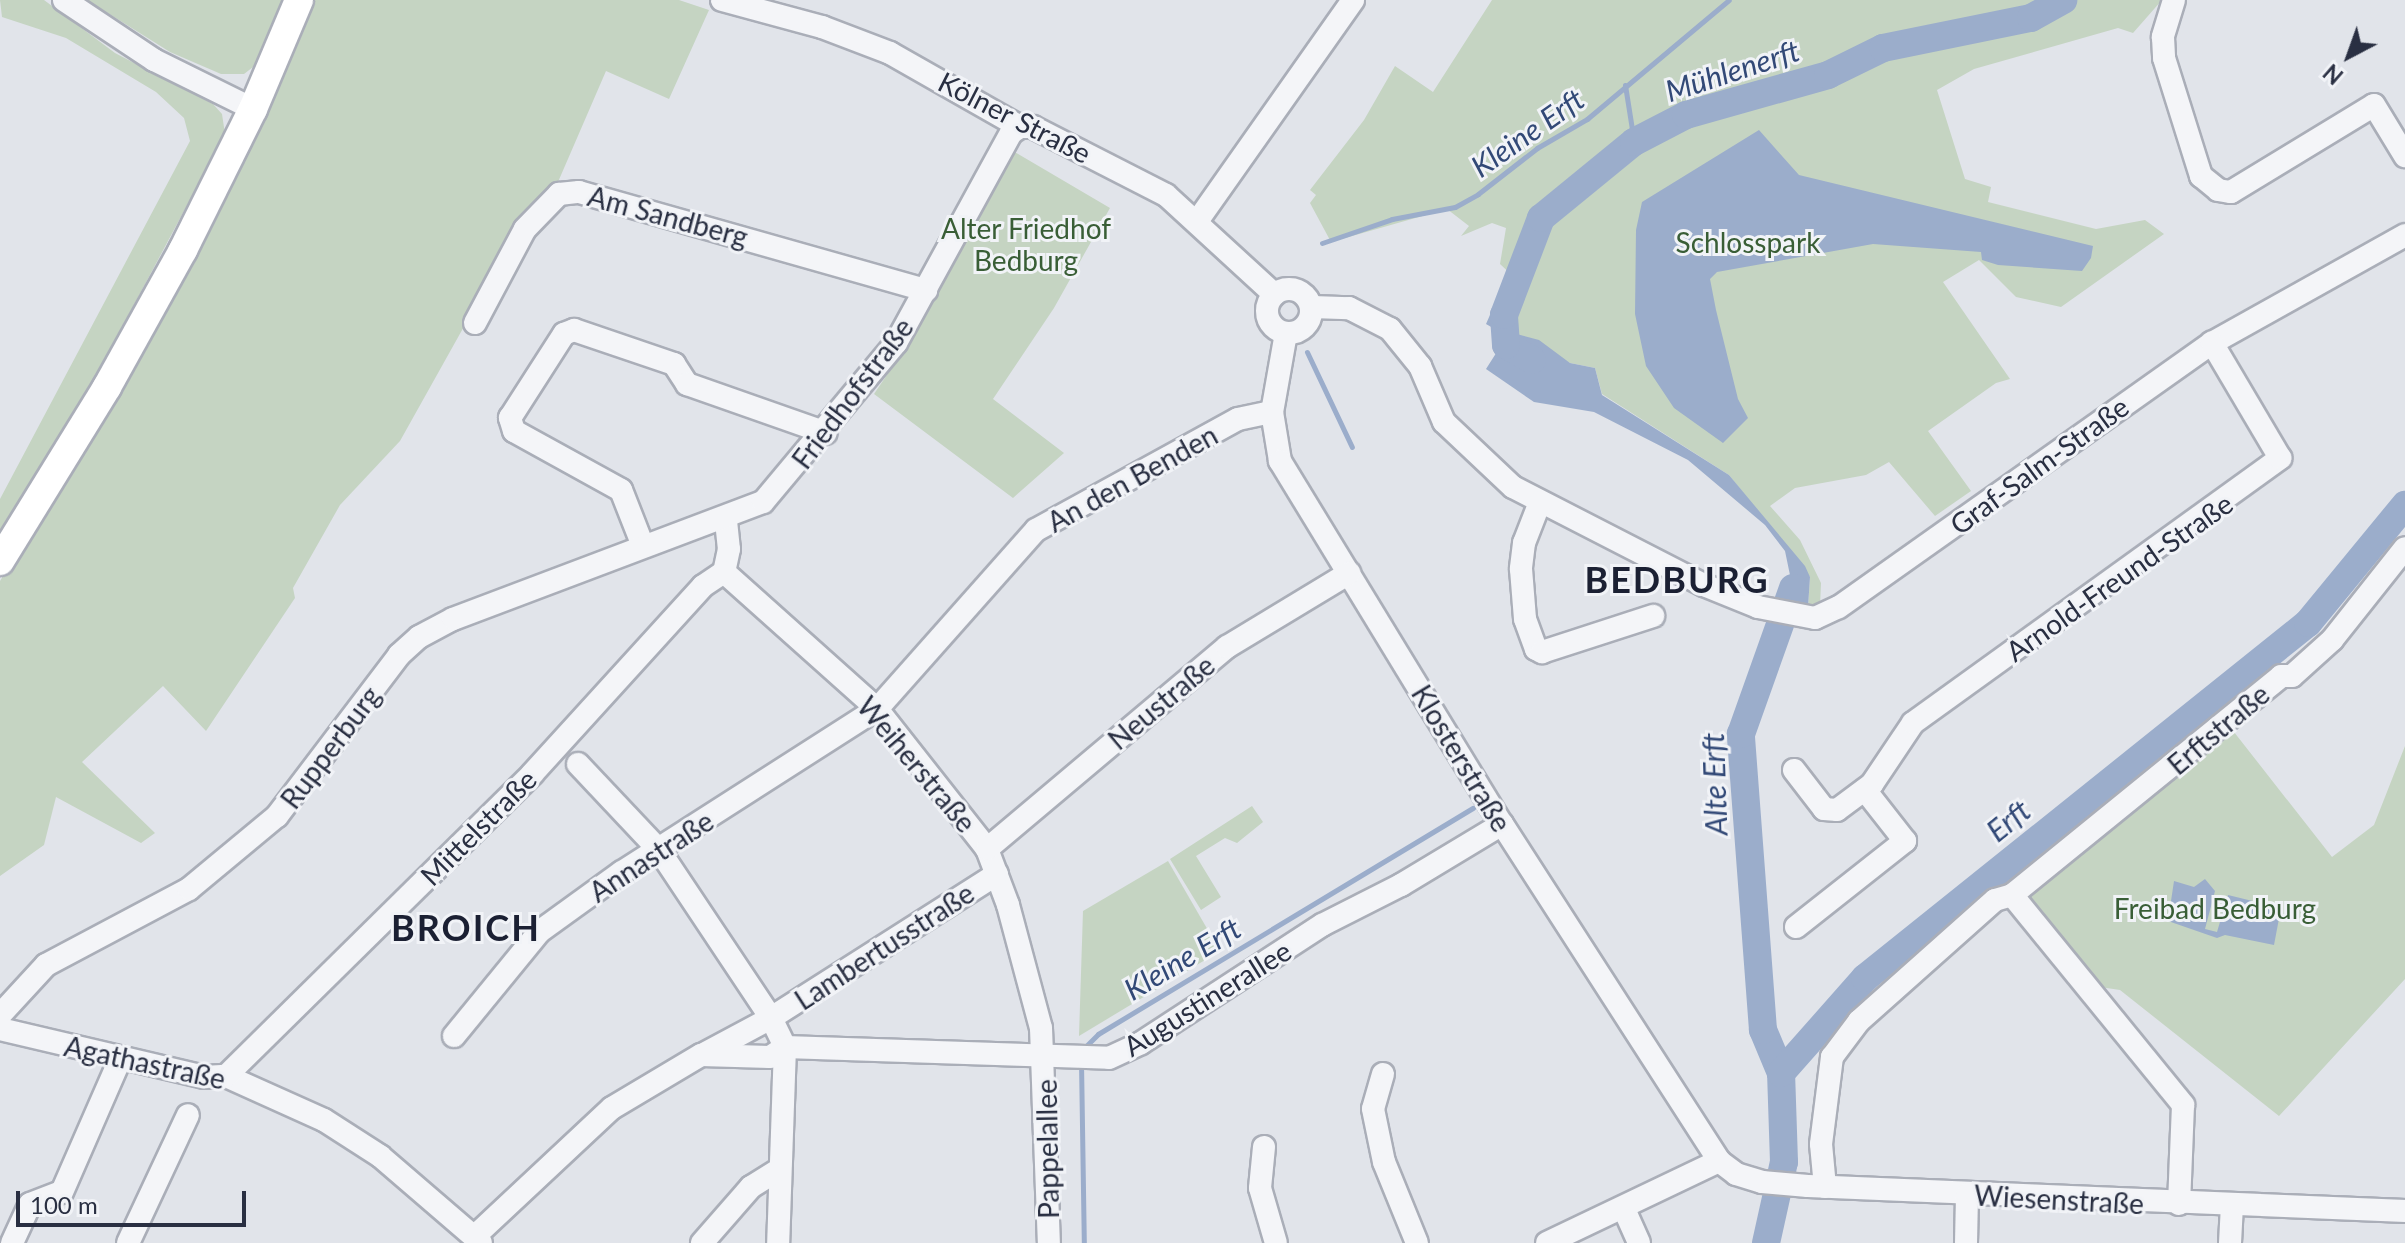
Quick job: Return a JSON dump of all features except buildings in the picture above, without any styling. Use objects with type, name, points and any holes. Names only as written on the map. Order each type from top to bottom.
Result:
[{"type":"main road","points":[[0,561],[107,387],[253,109],[299,0]]},
{"type":"street","points":[[64,0],[154,60],[253,109]]},
{"type":"street","name":"Kölner Straße","points":[[722,0],[767,6],[890,53],[1020,127],[1033,127],[1166,195],[1198,220],[1274,294]]},
{"type":"street","points":[[1198,220],[1353,0]]},
{"type":"street","points":[[2174,0],[2163,37],[2174,100],[2201,176],[2218,190],[2231,192],[2374,105],[2405,156]]},
{"type":"street","name":"Friedhofstraße","points":[[643,546],[726,521],[771,496],[826,433],[896,343],[1011,133],[1020,127]]},
{"type":"street","name":"Am Sandberg","points":[[475,323],[525,229],[559,194],[579,192],[926,290]]},
{"type":"street","name":"Graf-Salm-Straße","points":[[1540,502],[1758,607],[1815,618],[1839,607],[2212,343],[2405,235]]},
{"type":"street","points":[[1286,288],[1300,291],[1312,307],[1305,327],[1286,333],[1269,321],[1267,307],[1274,294],[1286,288]]},
{"type":"street","points":[[1312,307],[1349,308],[1390,329],[1413,356],[1436,409],[1463,445],[1540,502],[1524,543],[1521,569],[1525,619],[1536,649],[1542,652],[1653,616]]},
{"type":"street","points":[[643,546],[621,490],[514,431],[510,418],[564,334],[574,330],[674,364],[687,384],[826,433]]},
{"type":"street","name":"Klosterstraße","points":[[1286,333],[1272,412],[1280,461],[1481,790],[1719,1161]]},
{"type":"street","name":"Arnold-Freund-Straße","points":[[1794,770],[1824,809],[1837,810],[1865,790],[1913,723],[2280,458],[2212,343]]},
{"type":"street","name":"An den Benden","points":[[877,709],[1036,530],[1238,419],[1272,412]]},
{"type":"street","points":[[724,572],[729,549],[726,521]]},
{"type":"street","name":"Rupperburg","points":[[0,1015],[46,965],[189,889],[277,816],[399,655],[419,637],[643,546]]},
{"type":"street","name":"Erftstraße","points":[[1816,1187],[1832,1057],[1870,1011],[1995,900],[2012,895],[2281,676],[2292,676],[2332,640],[2405,548]]},
{"type":"street","name":"Weiherstraße","points":[[724,572],[877,709],[987,849],[1030,978],[1045,1055]]},
{"type":"street","name":"Mittelstraße","points":[[226,1076],[532,774],[697,592],[724,572]]},
{"type":"street","name":"Neustraße","points":[[987,849],[1227,647],[1349,573]]},
{"type":"street","name":"Annastraße","points":[[454,1036],[539,932],[877,709]]},
{"type":"street","points":[[578,764],[659,850],[771,1018],[785,1047],[778,1243]]},
{"type":"street","points":[[1796,927],[1905,841],[1865,790]]},
{"type":"street","name":"Augustinerallee","points":[[701,1055],[770,1057],[785,1047],[1109,1058],[1141,1043],[1322,925],[1401,885],[1498,817]]},
{"type":"street","name":"Lambertusstraße","points":[[771,1018],[997,874]]},
{"type":"street","points":[[2012,895],[2183,1105],[2179,1204]]},
{"type":"street","points":[[478,1240],[612,1108],[771,1018]]},
{"type":"street","name":"Agathastraße","points":[[0,1029],[204,1077],[226,1076],[347,1132],[478,1240]]},
{"type":"street","name":"Pappelallee","points":[[1045,1055],[1049,1243]]},
{"type":"street","points":[[12,1243],[30,1204],[62,1192],[121,1057]]},
{"type":"street","points":[[1383,1074],[1373,1109],[1384,1162],[1417,1243]]},
{"type":"street","points":[[128,1243],[188,1115]]},
{"type":"street","points":[[1264,1147],[1260,1188],[1276,1243]]},
{"type":"street","points":[[1547,1243],[1624,1209],[1719,1161]]},
{"type":"street","name":"Wiesenstraße","points":[[1719,1161],[1762,1182],[1816,1187],[2405,1211]]},
{"type":"street","points":[[702,1243],[751,1187],[780,1169]]},
{"type":"street","points":[[1966,1243],[1967,1195]]},
{"type":"street","points":[[2230,1243],[2232,1206]]},
{"type":"street","points":[[1624,1209],[1639,1243]]},
{"type":"green space","points":[[0,0],[44,0],[115,53],[213,104],[222,114],[225,134],[128,316],[102,377],[0,544],[0,499],[190,141],[184,118],[156,92],[66,38],[2,17]]},
{"type":"green space","points":[[87,0],[289,0],[257,64],[244,74],[221,74],[170,52]]},
{"type":"green space","points":[[314,0],[679,0],[709,10],[669,99],[606,71],[558,182],[518,230],[400,441],[340,505],[293,588],[295,598],[206,731],[163,686],[82,762],[155,833],[141,843],[56,797],[44,845],[0,876],[0,581],[193,263]]},
{"type":"green space","name":"Schlosspark","points":[[1492,0],[2162,0],[2133,33],[2118,28],[1974,69],[1937,90],[1965,179],[1991,187],[1988,202],[2096,229],[2145,220],[2164,234],[2061,307],[2016,297],[1979,260],[1943,282],[2010,379],[1996,383],[1928,431],[1971,491],[1935,516],[1889,462],[1866,475],[1795,488],[1770,506],[1800,540],[1821,583],[1820,606],[1808,607],[1810,577],[1729,475],[1602,394],[1595,368],[1570,363],[1513,333],[1507,318],[1516,279],[1500,264],[1506,228],[1492,223],[1461,236],[1469,226],[1447,209],[1331,242],[1310,203],[1316,195],[1310,190],[1364,120],[1395,66],[1433,92]]},
{"type":"green space","name":"Alter Friedhof Bedburg","points":[[1013,151],[1110,208],[1054,308],[993,399],[1064,453],[1013,498],[874,394],[912,338]]},
{"type":"green space","name":"Freibad Bedburg","points":[[2234,732],[2332,857],[2374,825],[2405,746],[2405,979],[2279,1116],[2120,990],[2100,987],[2023,899]]},
{"type":"green space","points":[[1252,806],[1263,822],[1237,843],[1225,838],[1196,856],[1221,897],[1201,910],[1170,859]]},
{"type":"green space","points":[[1168,861],[1220,951],[1079,1036],[1083,911]]},
{"type":"water","points":[[1759,130],[1799,175],[2093,246],[2091,258],[2082,271],[1998,265],[1982,260],[1981,252],[1873,244],[1717,272],[1710,279],[1716,310],[1738,399],[1748,418],[1723,443],[1674,408],[1646,366],[1635,314],[1636,230],[1642,202]]},
{"type":"water","points":[[1508,274],[1516,279],[1507,318],[1513,333],[1539,340],[1570,363],[1595,368],[1602,395],[1729,475],[1805,566],[1810,577],[1808,607],[1779,602],[1791,580],[1785,551],[1765,525],[1688,460],[1594,412],[1534,402],[1486,369],[1507,336],[1486,324]]},
{"type":"water","points":[[2205,879],[2215,891],[2205,929],[2217,932],[2228,895],[2281,908],[2274,945],[2225,935],[2217,938],[2168,921],[2174,881],[2194,887]]},
{"type":"waterway","name":"Kleine Erft","points":[[1322,243],[1392,219],[1455,207],[1478,194],[1537,148],[1587,119],[1729,0]]},
{"type":"waterway","name":"Mühlenerft","points":[[1532,360],[1506,345],[1504,315],[1541,218],[1634,142],[1686,115],[1828,75],[1883,48],[2031,18],[2063,0]]},
{"type":"waterway","points":[[1625,85],[1634,142]]},
{"type":"waterway","name":"Kleine Erft","points":[[1307,352],[1352,447]]},
{"type":"waterway","name":"Erft","points":[[1766,1243],[1784,1162],[1781,1073],[1865,978],[2308,623],[2405,505]]},
{"type":"waterway","name":"Alte Erft","points":[[1781,1073],[1763,1030],[1741,734],[1793,588]]},
{"type":"waterway","name":"Kleine Erft","points":[[1083,1049],[1098,1034],[1473,808]]},
{"type":"waterway","name":"Kleine Erft","points":[[1081,1062],[1084,1243]]},
{"type":"district","name":"BEDBURG","points":[[1677,580]]},
{"type":"district","name":"BROICH","points":[[466,928]]}]
